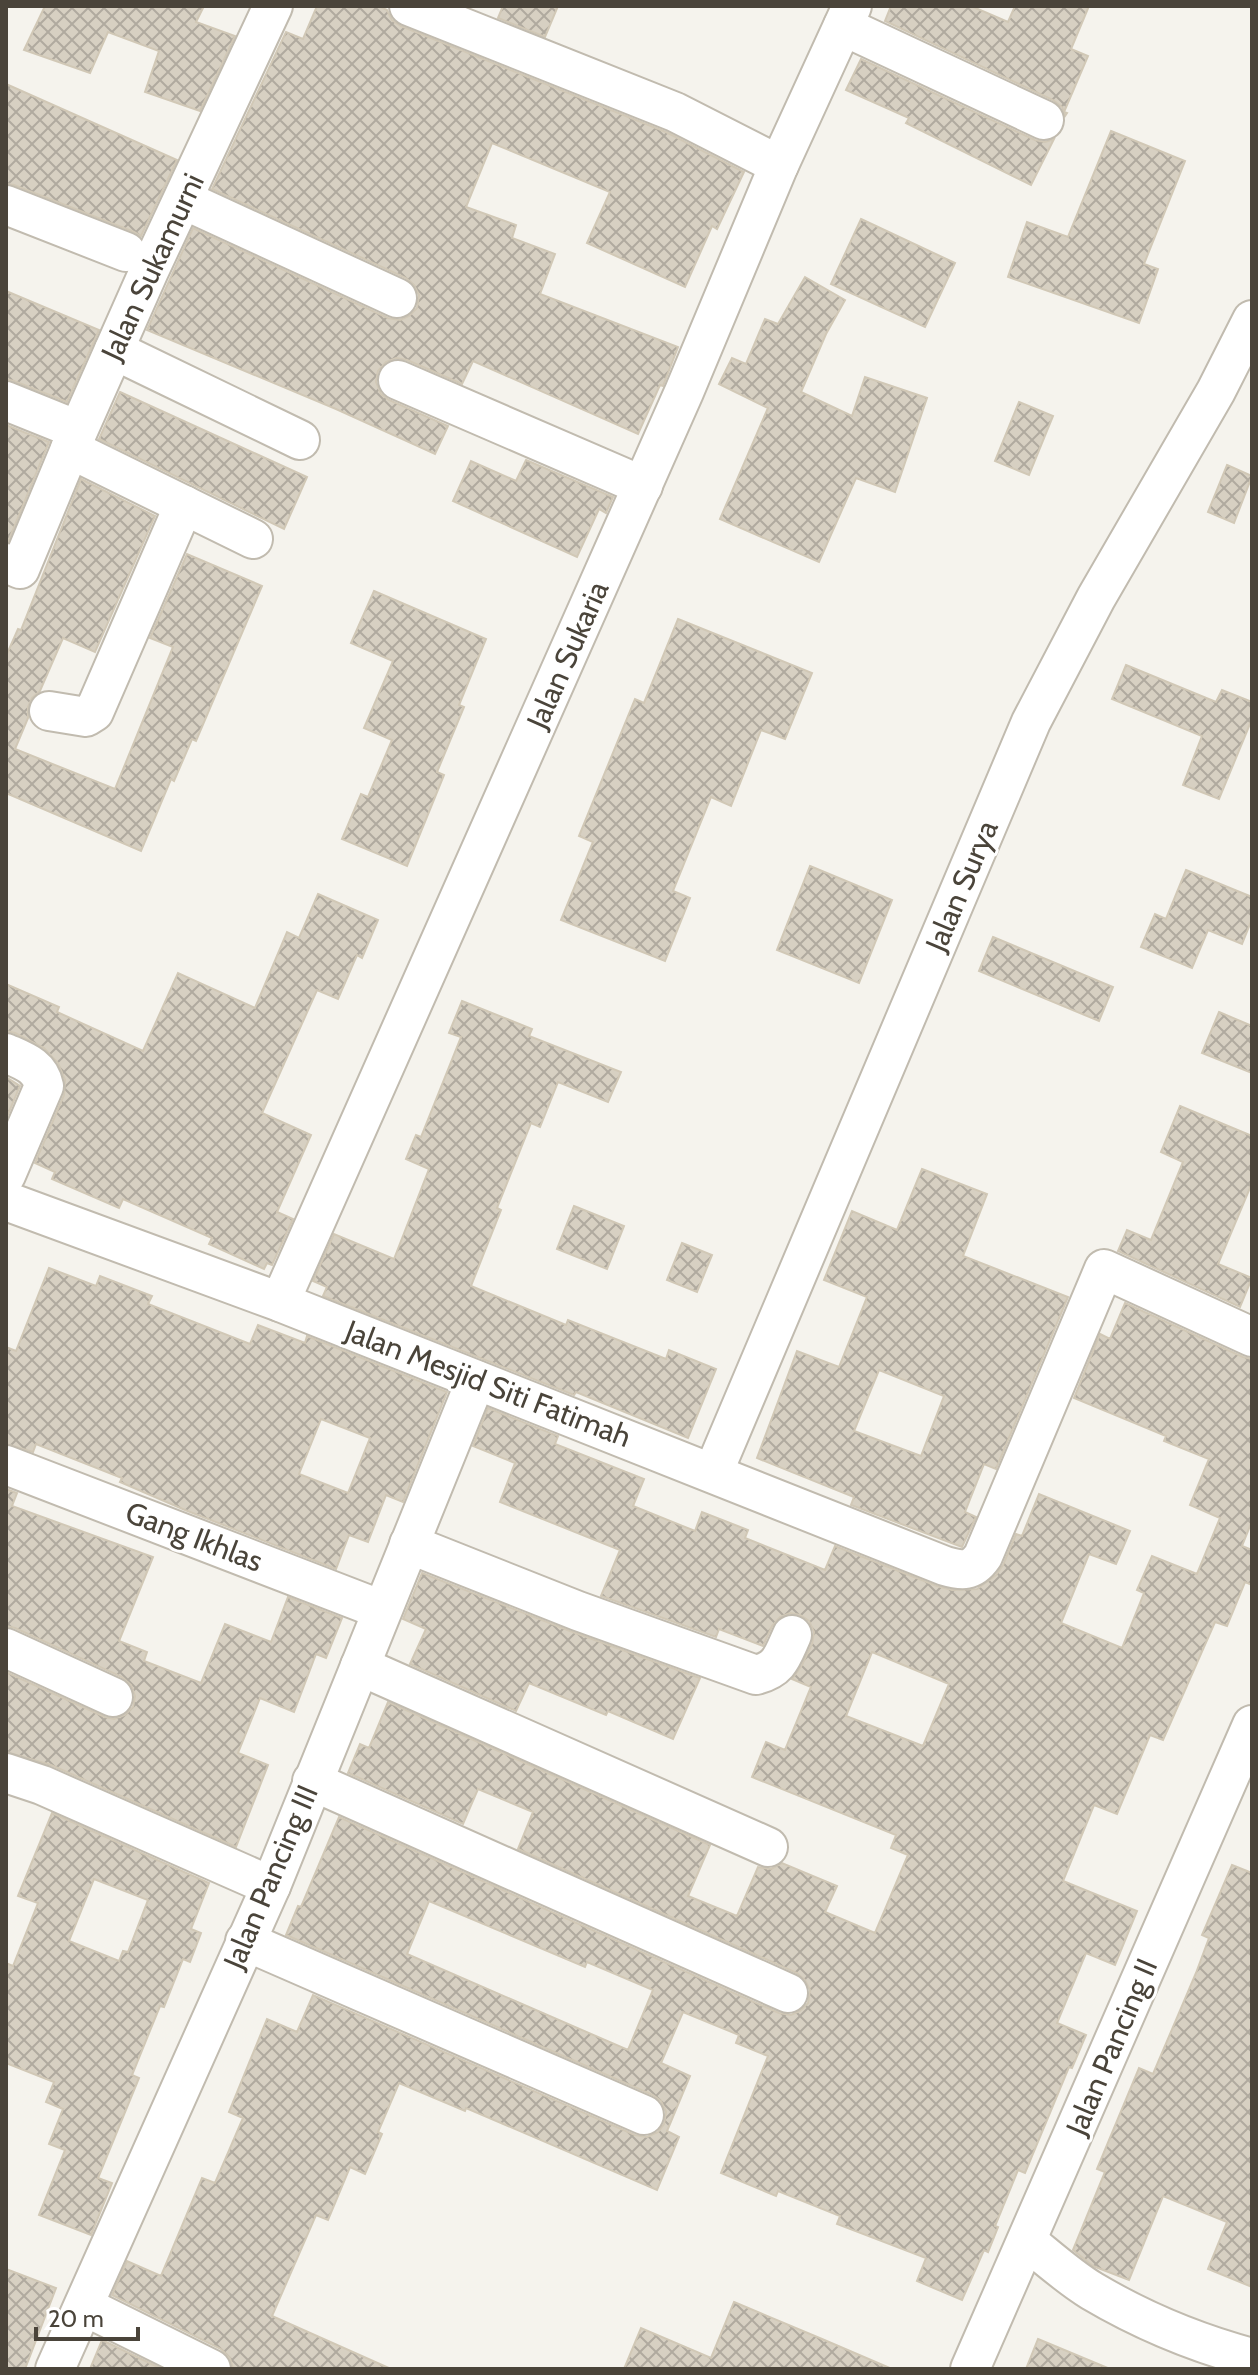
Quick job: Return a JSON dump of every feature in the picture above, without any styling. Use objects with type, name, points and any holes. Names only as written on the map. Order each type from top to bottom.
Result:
[{"type":"street","name":"Jalan Sukamurni","points":[[6,563],[20,569],[114,350],[273,6]]},
{"type":"street","points":[[409,6],[675,112],[779,165]]},
{"type":"street","points":[[847,16],[1044,120]]},
{"type":"street","name":"Jalan Sukaria","points":[[280,1302],[643,486],[779,165],[847,16]]},
{"type":"street","points":[[184,200],[397,298]]},
{"type":"street","points":[[7,209],[126,252]]},
{"type":"street","name":"Jalan Surya","points":[[713,1473],[1031,722],[1096,598],[1216,391],[1252,320]]},
{"type":"street","points":[[114,350],[300,440]]},
{"type":"street","points":[[398,380],[643,486]]},
{"type":"street","points":[[6,401],[184,505],[253,539]]},
{"type":"street","points":[[49,711],[86,717],[94,712],[184,505]]},
{"type":"street","points":[[6,1053],[36,1068],[42,1075],[44,1086],[6,1175]]},
{"type":"street","name":"Jalan Mesjid Siti Fatimah","points":[[6,1201],[280,1302],[945,1566],[968,1570],[977,1565],[983,1556],[1104,1269],[1252,1337]]},
{"type":"street","name":"Jalan Pancing III","points":[[55,2369],[271,1886],[476,1380]]},
{"type":"street","name":"Gang Ikhlas","points":[[6,1465],[382,1610]]},
{"type":"street","points":[[409,1544],[578,1611],[756,1675],[770,1671],[781,1659],[792,1635]]},
{"type":"street","points":[[6,1648],[113,1697]]},
{"type":"street","points":[[360,1666],[768,1847]]},
{"type":"street","name":"Jalan Pancing II","points":[[970,2369],[1252,1725]]},
{"type":"street","points":[[6,1773],[42,1785],[271,1886]]},
{"type":"street","points":[[312,1781],[788,1993]]},
{"type":"street","points":[[245,1941],[644,2115]]},
{"type":"street","points":[[1027,2241],[1090,2289],[1146,2320],[1219,2349],[1252,2358]]},
{"type":"street","points":[[84,2306],[211,2369]]},
{"type":"building","points":[[45,6],[204,6],[196,22],[235,36],[200,111],[145,92],[159,51],[108,32],[90,73],[24,50]]},
{"type":"building","points":[[317,6],[379,6],[387,10],[392,20],[401,26],[666,132],[744,172],[717,229],[712,226],[685,287],[587,243],[610,192],[492,143],[466,207],[516,225],[512,238],[555,254],[540,294],[678,347],[663,386],[660,385],[638,434],[473,361],[462,384],[407,360],[396,358],[386,362],[378,371],[376,382],[381,394],[448,426],[435,454],[147,330],[193,228],[388,318],[400,320],[417,308],[419,295],[406,278],[212,189],[286,32],[303,39]]},
{"type":"building","points":[[503,6],[558,6],[545,37],[498,18]]},
{"type":"building","points":[[891,6],[971,6],[1008,22],[1015,6],[1089,6],[1071,49],[1088,56],[1064,112],[1067,113],[1065,116],[1062,107],[1053,100],[885,21]]},
{"type":"building","points":[[861,59],[1035,140],[1045,142],[1054,139],[1031,185],[906,123],[909,118],[846,90]]},
{"type":"building","points":[[6,84],[177,160],[141,236],[6,184]]},
{"type":"building","points":[[1111,131],[1185,161],[1144,264],[1158,269],[1139,323],[1008,277],[1027,222],[1068,237]]},
{"type":"building","points":[[861,219],[955,263],[925,327],[831,284]]},
{"type":"building","points":[[805,277],[845,300],[826,334],[801,392],[852,416],[865,377],[927,398],[895,492],[856,478],[819,562],[720,519],[768,408],[719,384],[732,358],[746,364],[765,319],[778,324]]},
{"type":"building","points":[[6,291],[99,330],[67,402],[6,379]]},
{"type":"building","points":[[120,392],[307,477],[284,529],[99,439]]},
{"type":"building","points":[[1019,402],[1053,416],[1029,475],[995,461]]},
{"type":"building","points":[[6,425],[49,442],[8,542],[6,541]]},
{"type":"building","points":[[526,460],[613,497],[606,513],[599,509],[577,557],[453,501],[471,461],[516,481]]},
{"type":"building","points":[[1227,465],[1252,476],[1234,523],[1208,512]]},
{"type":"building","points":[[81,479],[155,516],[95,652],[63,638],[40,691],[28,707],[28,718],[15,749],[115,789],[173,647],[150,638],[187,554],[262,586],[196,741],[192,739],[174,781],[171,779],[141,851],[6,793],[6,656],[18,629],[21,630]]},
{"type":"building","points":[[374,591],[486,639],[459,705],[464,707],[437,772],[444,775],[407,866],[342,839],[361,794],[368,797],[392,740],[364,728],[393,661],[351,643]]},
{"type":"building","points":[[678,619],[812,673],[785,739],[761,730],[731,806],[711,797],[673,891],[690,898],[665,961],[561,920],[593,842],[579,836],[635,699],[644,703]]},
{"type":"building","points":[[1126,665],[1216,702],[1222,690],[1252,702],[1252,719],[1219,799],[1183,785],[1202,736],[1112,699]]},
{"type":"building","points":[[810,866],[892,900],[859,983],[777,950]]},
{"type":"building","points":[[1186,870],[1252,897],[1252,919],[1242,944],[1208,930],[1192,968],[1141,947],[1155,914],[1166,919]]},
{"type":"building","points":[[318,894],[378,920],[362,958],[357,955],[338,999],[317,990],[262,1113],[311,1135],[277,1212],[293,1219],[272,1265],[267,1263],[264,1269],[209,1244],[212,1238],[123,1199],[119,1208],[52,1179],[55,1172],[35,1163],[64,1095],[65,1080],[58,1063],[44,1048],[6,1031],[6,984],[59,1007],[57,1012],[143,1051],[178,973],[255,1008],[287,932],[299,938]]},
{"type":"building","points":[[993,937],[1113,987],[1099,1021],[979,971]]},
{"type":"building","points":[[462,1001],[532,1029],[529,1036],[621,1072],[608,1102],[558,1082],[540,1127],[531,1123],[497,1208],[501,1210],[471,1286],[566,1325],[568,1320],[666,1359],[669,1350],[716,1369],[688,1438],[323,1296],[327,1287],[313,1281],[334,1234],[394,1259],[429,1169],[406,1159],[416,1135],[421,1137],[461,1037],[449,1033]]},
{"type":"building","points":[[1219,1012],[1252,1026],[1252,1073],[1202,1053]]},
{"type":"building","points":[[6,1077],[20,1086],[6,1119]]},
{"type":"building","points":[[1180,1106],[1252,1136],[1252,1183],[1218,1264],[1252,1278],[1240,1307],[1118,1251],[1127,1230],[1151,1240],[1183,1162],[1161,1152]]},
{"type":"building","points":[[922,1169],[987,1194],[963,1256],[1068,1297],[996,1469],[984,1464],[965,1512],[976,1517],[962,1547],[851,1505],[854,1497],[757,1458],[797,1351],[839,1367],[867,1297],[824,1280],[852,1211],[897,1230]],"holes":[[[879,1370],[944,1396],[921,1456],[854,1431]]]},
{"type":"building","points":[[574,1206],[624,1226],[607,1269],[557,1249]]},
{"type":"building","points":[[682,1243],[712,1255],[697,1292],[667,1280]]},
{"type":"building","points":[[49,1268],[96,1286],[100,1276],[152,1296],[148,1304],[250,1344],[258,1325],[305,1343],[307,1336],[447,1392],[403,1502],[386,1495],[368,1542],[349,1535],[336,1569],[185,1510],[120,1482],[122,1478],[36,1444],[33,1452],[6,1444],[6,1347],[16,1351]],"holes":[[[321,1419],[370,1438],[348,1493],[299,1474]]]},
{"type":"building","points":[[1125,1303],[1252,1359],[1252,1521],[1242,1546],[1252,1550],[1252,1585],[1245,1582],[1227,1626],[1215,1622],[1163,1740],[1150,1735],[1117,1814],[1094,1805],[1063,1881],[1137,1911],[1115,1965],[1086,1953],[1057,2023],[1086,2035],[1072,2068],[1069,2067],[1025,2173],[1018,2170],[988,2252],[984,2250],[962,2300],[917,2281],[926,2258],[837,2224],[840,2216],[778,2191],[776,2196],[721,2173],[768,2056],[736,2043],[739,2035],[683,2012],[661,2063],[690,2076],[667,2131],[679,2137],[657,2190],[466,2108],[465,2111],[399,2083],[378,2132],[382,2134],[365,2174],[350,2167],[328,2220],[316,2215],[272,2316],[391,2369],[233,2369],[230,2358],[221,2349],[112,2295],[127,2261],[161,2276],[202,2178],[215,2183],[243,2118],[229,2112],[267,2019],[297,2032],[313,1995],[635,2135],[647,2137],[658,2132],[664,2124],[666,2112],[661,2101],[653,2095],[286,1935],[339,1817],[779,2013],[791,2015],[808,2003],[810,1990],[797,1973],[518,1849],[533,1812],[478,1789],[463,1824],[348,1773],[360,1744],[369,1748],[388,1702],[710,1845],[688,1896],[737,1916],[758,1867],[771,1869],[782,1863],[837,1886],[825,1912],[875,1933],[908,1855],[891,1848],[896,1835],[752,1777],[766,1742],[785,1750],[811,1687],[792,1679],[812,1644],[814,1632],[809,1621],[790,1613],[780,1617],[763,1646],[719,1629],[716,1637],[601,1596],[620,1550],[500,1502],[515,1463],[473,1446],[488,1408],[558,1436],[555,1444],[644,1479],[633,1506],[695,1531],[702,1512],[748,1530],[745,1538],[825,1570],[835,1546],[952,1590],[977,1589],[996,1575],[1016,1534],[1022,1536],[1039,1494],[1130,1531],[1116,1564],[1089,1554],[1061,1623],[1122,1648],[1144,1593],[1137,1590],[1152,1556],[1197,1574],[1220,1518],[1190,1505],[1209,1459],[1164,1441],[1166,1436],[1074,1398],[1100,1334],[1110,1339]],"holes":[[[872,1652],[949,1684],[923,1746],[846,1716]],[[429,1901],[585,1967],[587,1962],[653,1990],[628,2050],[407,1954]]]},
{"type":"building","points":[[6,1489],[17,1493],[12,1506],[153,1557],[119,1641],[147,1652],[144,1661],[201,1683],[225,1624],[271,1642],[288,1597],[342,1618],[326,1658],[316,1654],[294,1712],[260,1698],[238,1753],[268,1765],[236,1847],[51,1765],[6,1752],[6,1672],[114,1719],[125,1715],[133,1707],[135,1696],[131,1685],[122,1677],[6,1626]]},
{"type":"building","points":[[422,1573],[700,1678],[673,1739],[608,1711],[606,1715],[529,1683],[516,1711],[410,1664],[426,1629],[403,1619]]},
{"type":"building","points":[[52,1813],[209,1883],[191,1929],[201,1933],[190,1962],[183,1959],[132,2075],[139,2078],[98,2178],[112,2183],[91,2235],[39,2215],[65,2150],[49,2144],[63,2109],[46,2102],[54,2082],[6,2063],[6,1963],[13,1966],[38,1903],[18,1896]],"holes":[[[94,1879],[148,1900],[128,1952],[123,1951],[119,1961],[69,1941]]]},
{"type":"building","points":[[1232,1865],[1252,1873],[1252,2287],[1208,2269],[1227,2222],[1163,2196],[1129,2280],[1093,2266],[1073,2250],[1105,2172],[1097,2169],[1139,2068],[1153,2074],[1196,1973],[1209,1938],[1202,1935]]},
{"type":"building","points":[[6,2269],[56,2288],[25,2369],[6,2369]]},
{"type":"building","points":[[734,2302],[892,2369],[624,2369],[641,2328],[711,2358]]},
{"type":"building","points":[[1038,2339],[1110,2369],[1026,2369]]},
{"type":"building","points":[[102,2340],[162,2369],[90,2369]]}]
